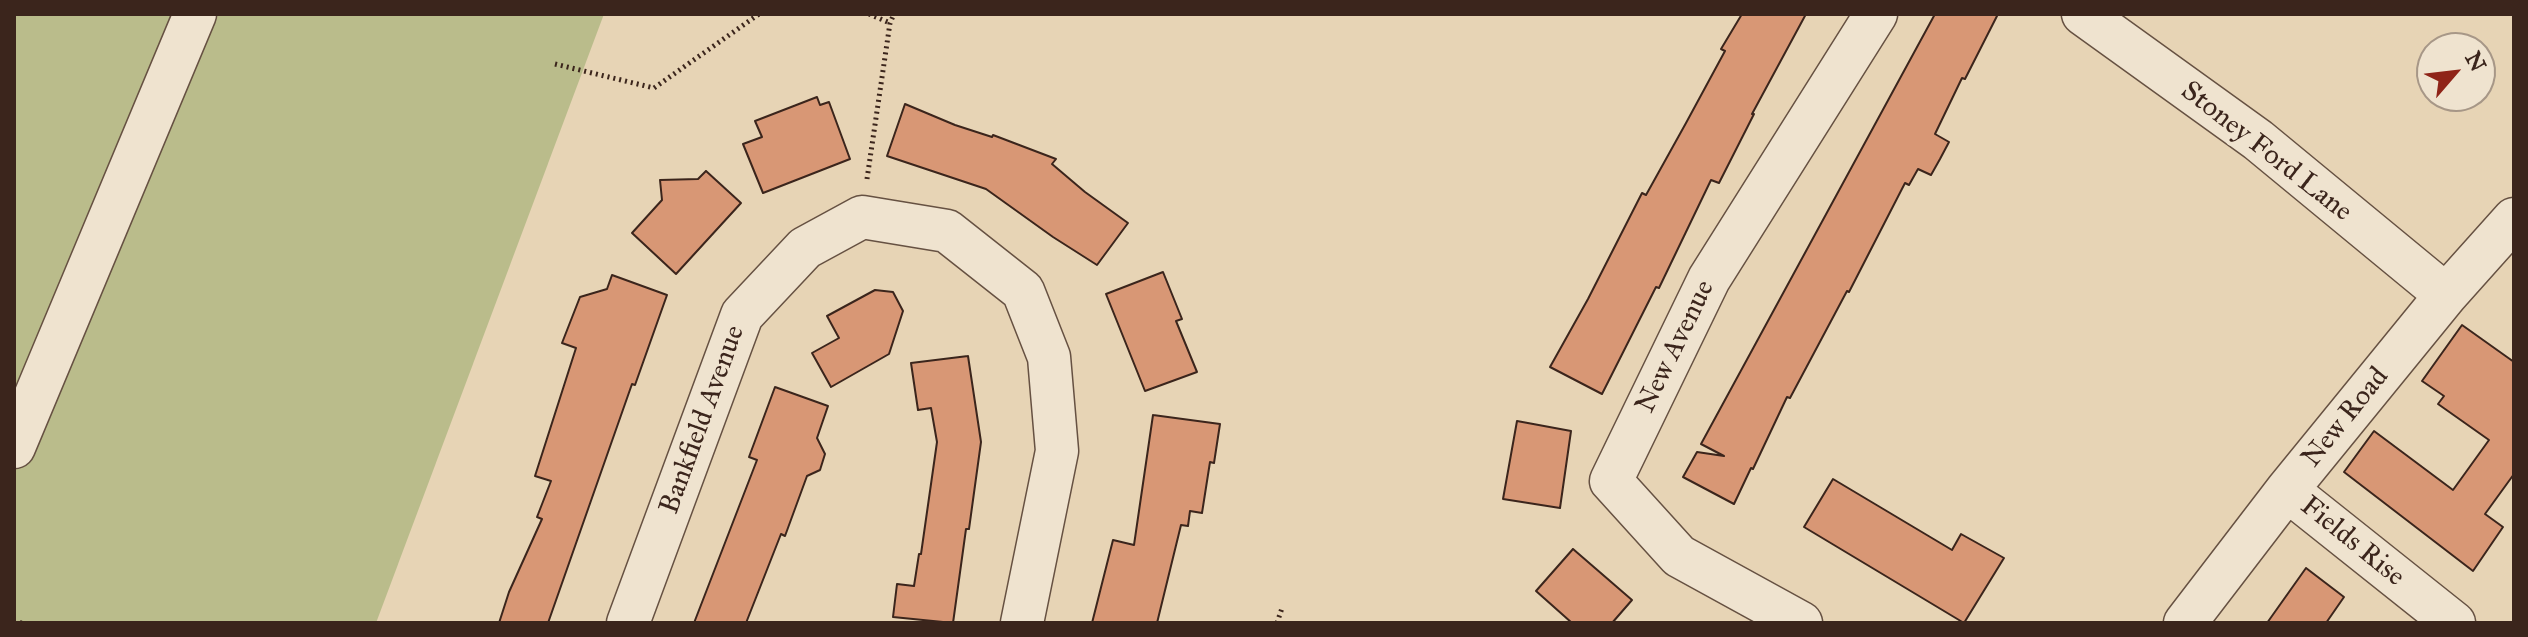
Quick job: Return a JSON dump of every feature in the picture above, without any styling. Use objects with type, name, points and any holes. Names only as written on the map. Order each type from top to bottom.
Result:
[{"type":"street","points":[[14,447],[195,14]]},
{"type":"street","name":"New Avenue","points":[[1801,623],[1679,556],[1611,481],[1709,279],[1876,14]]},
{"type":"street","name":"Stoney Ford Lane","points":[[2083,14],[2258,140],[2446,295]]},
{"type":"street","points":[[862,217],[947,231],[1023,291],[1049,357],[1057,451],[1022,623]]},
{"type":"street","name":"Bankfield Avenue","points":[[628,623],[742,315],[805,248],[862,217]]},
{"type":"street","name":"New Road","points":[[2185,623],[2287,490],[2446,295],[2514,219]]},
{"type":"street","name":"Fields Rise","points":[[2287,490],[2454,623]]},
{"type":"path","points":[[555,64],[654,88],[759,14]]},
{"type":"path","points":[[869,14],[890,23]]},
{"type":"path","points":[[862,217],[890,23],[894,14]]},
{"type":"path","points":[[1277,623],[1282,608]]},
{"type":"green space","points":[[14,14],[604,14],[376,623],[14,623]]},
{"type":"building","points":[[1742,14],[1806,14],[1719,183],[1711,180],[1659,288],[1656,287],[1602,394],[1550,367],[1642,193],[1646,195],[1686,123],[1725,51],[1721,49]]},
{"type":"building","points":[[1935,14],[1998,14],[1935,134],[1949,142],[1940,159],[1931,175],[1918,169],[1909,185],[1905,183],[1849,292],[1790,398],[1787,397],[1734,504],[1683,477],[1697,452],[1724,456],[1701,444]]},
{"type":"building","points":[[817,97],[820,105],[829,102],[850,159],[763,193],[743,144],[762,137],[755,121]]},
{"type":"building","points":[[905,104],[955,125],[993,135],[1056,159],[1052,164],[1128,223],[1097,265],[986,189],[887,156]]},
{"type":"building","points":[[706,171],[741,203],[676,274],[632,233],[662,200],[660,180],[698,179]]},
{"type":"building","points":[[1163,272],[1182,319],[1176,321],[1197,372],[1145,391],[1106,294]]},
{"type":"building","points":[[612,275],[667,295],[635,385],[632,384],[548,623],[499,623],[509,592],[542,519],[537,517],[551,481],[535,476],[576,348],[562,343],[580,297],[607,289]]},
{"type":"building","points":[[875,290],[893,292],[903,311],[889,354],[831,387],[812,353],[839,338],[827,316]]},
{"type":"building","points":[[2462,325],[2514,362],[2514,474],[2485,514],[2503,527],[2473,571],[2344,472],[2374,431],[2453,490],[2489,440],[2438,404],[2444,396],[2422,381]]},
{"type":"building","points":[[968,356],[981,442],[953,623],[893,617],[897,584],[914,586],[937,442],[931,408],[918,410],[911,363]]},
{"type":"building","points":[[775,387],[828,406],[817,438],[825,454],[820,470],[807,476],[785,536],[781,534],[746,623],[694,623],[757,460],[749,457]]},
{"type":"building","points":[[1153,415],[1220,424],[1202,513],[1190,511],[1188,526],[1181,525],[1157,623],[1092,623],[1113,540],[1134,545]]},
{"type":"building","points":[[1517,421],[1571,431],[1560,508],[1503,499]]},
{"type":"building","points":[[1833,479],[1952,550],[1961,534],[2004,558],[1964,623],[1804,527]]},
{"type":"building","points":[[1573,549],[1632,600],[1612,623],[1572,623],[1536,591]]},
{"type":"building","points":[[2306,568],[2344,597],[2326,623],[2267,623]]}]
